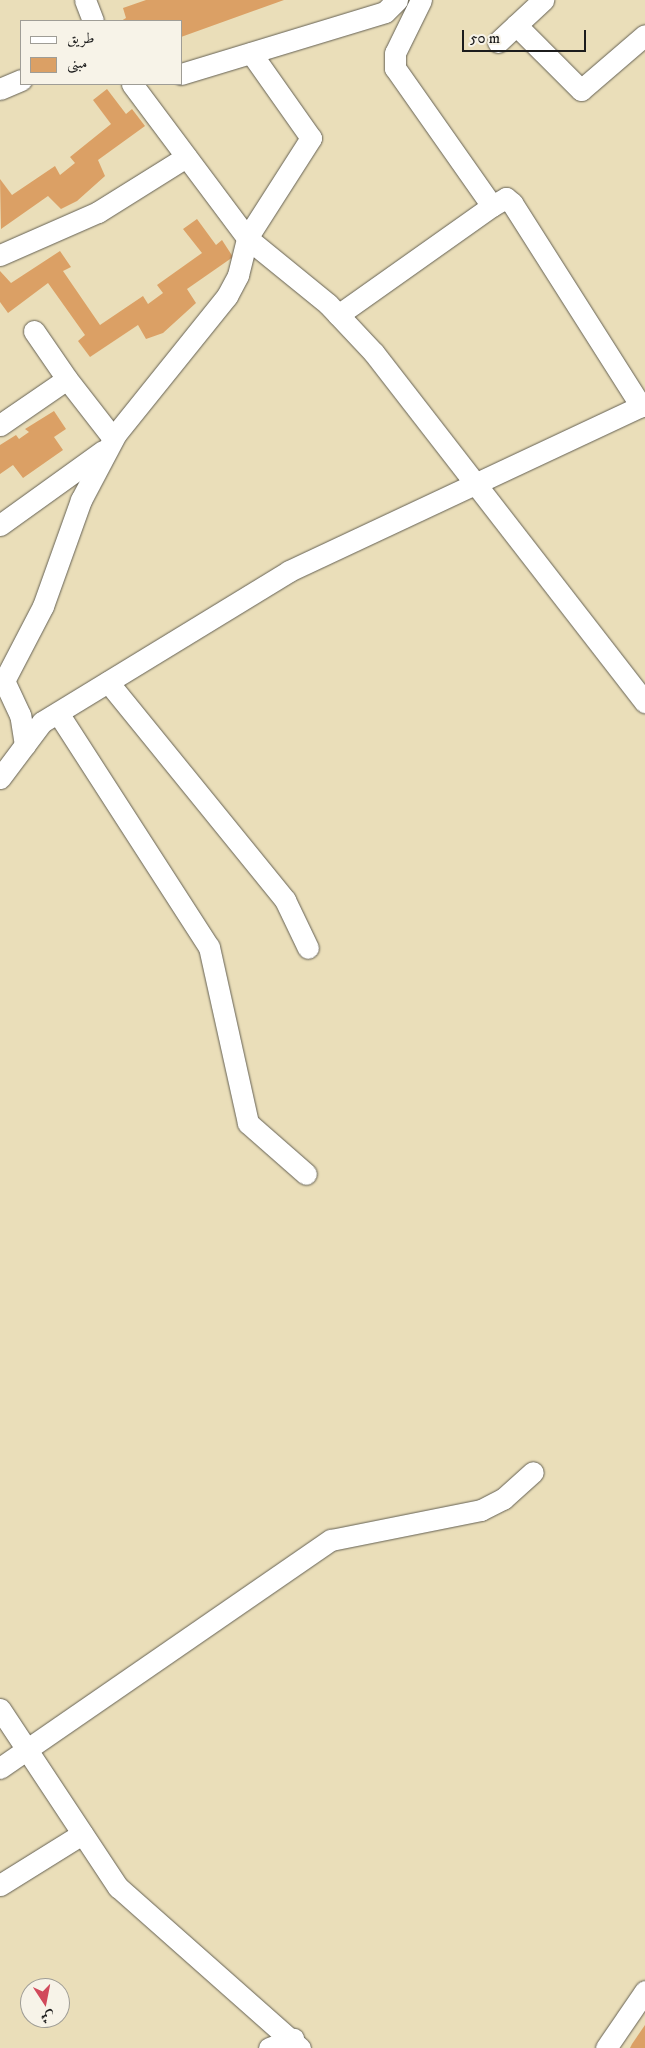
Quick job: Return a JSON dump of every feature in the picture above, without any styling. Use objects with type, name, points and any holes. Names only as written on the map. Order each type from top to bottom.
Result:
[{"type":"street","points":[[85,0],[93,20]]},
{"type":"street","points":[[182,74],[385,12],[397,0]]},
{"type":"street","points":[[421,0],[395,53],[395,68],[492,206]]},
{"type":"street","points":[[498,42],[543,0]]},
{"type":"street","points":[[516,25],[581,90],[645,35]]},
{"type":"street","points":[[25,745],[12,712],[6,689],[6,672],[43,606],[81,500],[110,444],[227,296],[238,275],[247,238],[311,140],[251,53]]},
{"type":"street","points":[[0,89],[20,80]]},
{"type":"street","points":[[140,85],[186,157],[247,238],[338,315],[374,354],[645,702]]},
{"type":"street","points":[[0,255],[98,212],[186,157]]},
{"type":"street","points":[[0,778],[25,745],[50,717],[289,571],[473,481],[643,405],[512,203],[506,198],[338,315]]},
{"type":"street","points":[[34,331],[110,444]]},
{"type":"street","points":[[0,425],[67,379]]},
{"type":"street","points":[[0,525],[110,444]]},
{"type":"street","points":[[108,682],[285,900],[308,948]]},
{"type":"street","points":[[12,712],[50,717],[209,947],[248,1123],[306,1174]]},
{"type":"street","points":[[0,1768],[29,1750],[331,1540],[481,1510],[499,1502],[533,1472]]},
{"type":"street","points":[[0,1709],[29,1750],[82,1834],[140,1910],[296,2043]]},
{"type":"street","points":[[0,1885],[82,1834]]},
{"type":"street","points":[[606,2048],[645,1990]]},
{"type":"street","points":[[269,2048],[296,2043]]},
{"type":"building","points":[[146,0],[284,0],[182,37],[182,20],[123,20],[126,18],[123,8]]},
{"type":"building","points":[[107,89],[126,114],[132,109],[145,126],[98,160],[105,176],[77,201],[61,209],[48,196],[1,229],[0,179],[12,195],[55,166],[60,175],[75,163],[70,157],[111,124],[93,100]]},
{"type":"building","points":[[197,219],[216,245],[222,240],[233,257],[187,289],[196,303],[163,333],[146,339],[138,325],[90,357],[78,341],[85,335],[48,283],[8,313],[0,302],[0,271],[11,283],[60,251],[71,267],[63,271],[100,325],[143,296],[148,304],[163,293],[157,285],[202,253],[183,229]]},
{"type":"building","points":[[54,411],[66,429],[54,437],[63,450],[23,478],[13,465],[0,474],[0,445],[16,435],[19,439],[29,432],[25,429]]},
{"type":"building","points":[[645,2025],[645,2048],[630,2048],[632,2044]]}]
